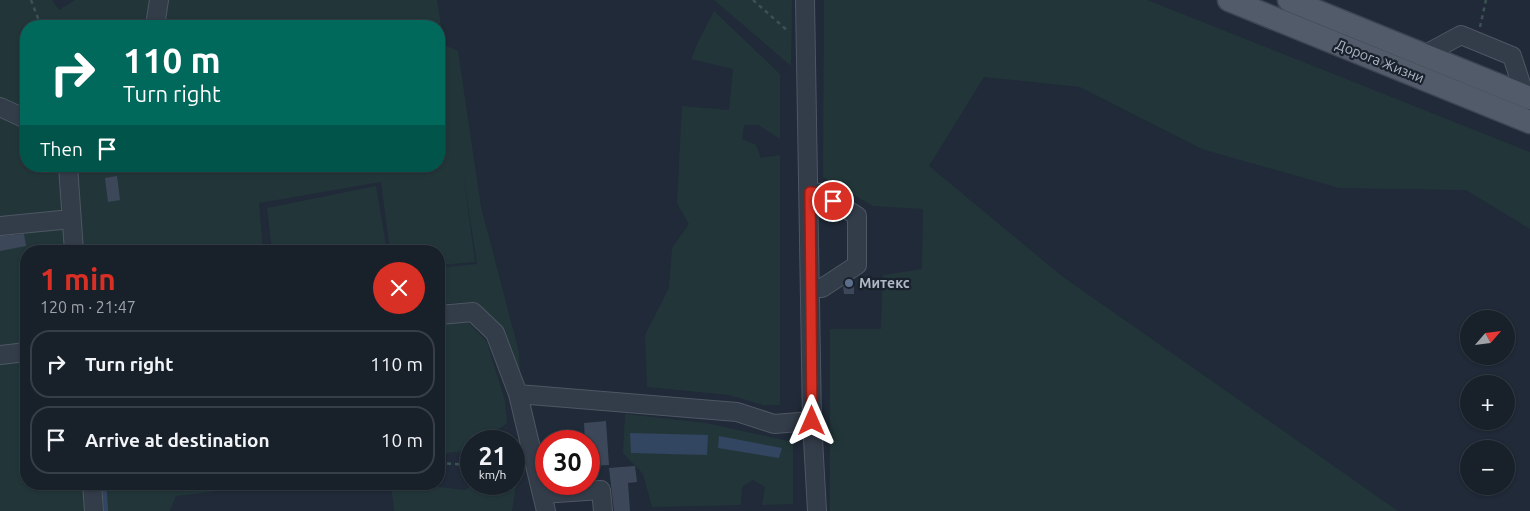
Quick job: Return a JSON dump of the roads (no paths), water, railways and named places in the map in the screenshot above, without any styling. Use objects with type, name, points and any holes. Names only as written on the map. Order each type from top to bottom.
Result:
[{"type":"main road","name":"Дорога Жизни","points":[[1230,0],[1530,122]]},
{"type":"main road","name":"Дорога Жизни","points":[[1288,0],[1528,97]]},
{"type":"street","points":[[156,20],[159,0]]},
{"type":"street","points":[[805,0],[810,192],[812,421],[817,511]]},
{"type":"street","points":[[1424,55],[1461,35],[1476,41],[1512,56],[1528,97]]},
{"type":"street","points":[[0,107],[20,116]]},
{"type":"street","points":[[68,172],[73,245]]},
{"type":"street","points":[[810,192],[821,193],[857,216],[857,265],[822,288],[811,288]]},
{"type":"street","points":[[0,226],[71,218]]},
{"type":"street","points":[[445,314],[473,312],[495,333],[518,394],[544,503],[601,490],[603,511]]},
{"type":"street","points":[[0,355],[20,353]]},
{"type":"street","points":[[518,394],[737,412],[774,424],[812,421]]},
{"type":"street","points":[[92,490],[94,511]]},
{"type":"water","points":[[630,433],[708,435],[707,455],[631,453]]},
{"type":"water","points":[[719,436],[782,448],[779,458],[718,448]]},
{"type":"waterway","points":[[104,490],[106,511]]},
{"type":"place","name":"Митекс","points":[[849,283]]}]
